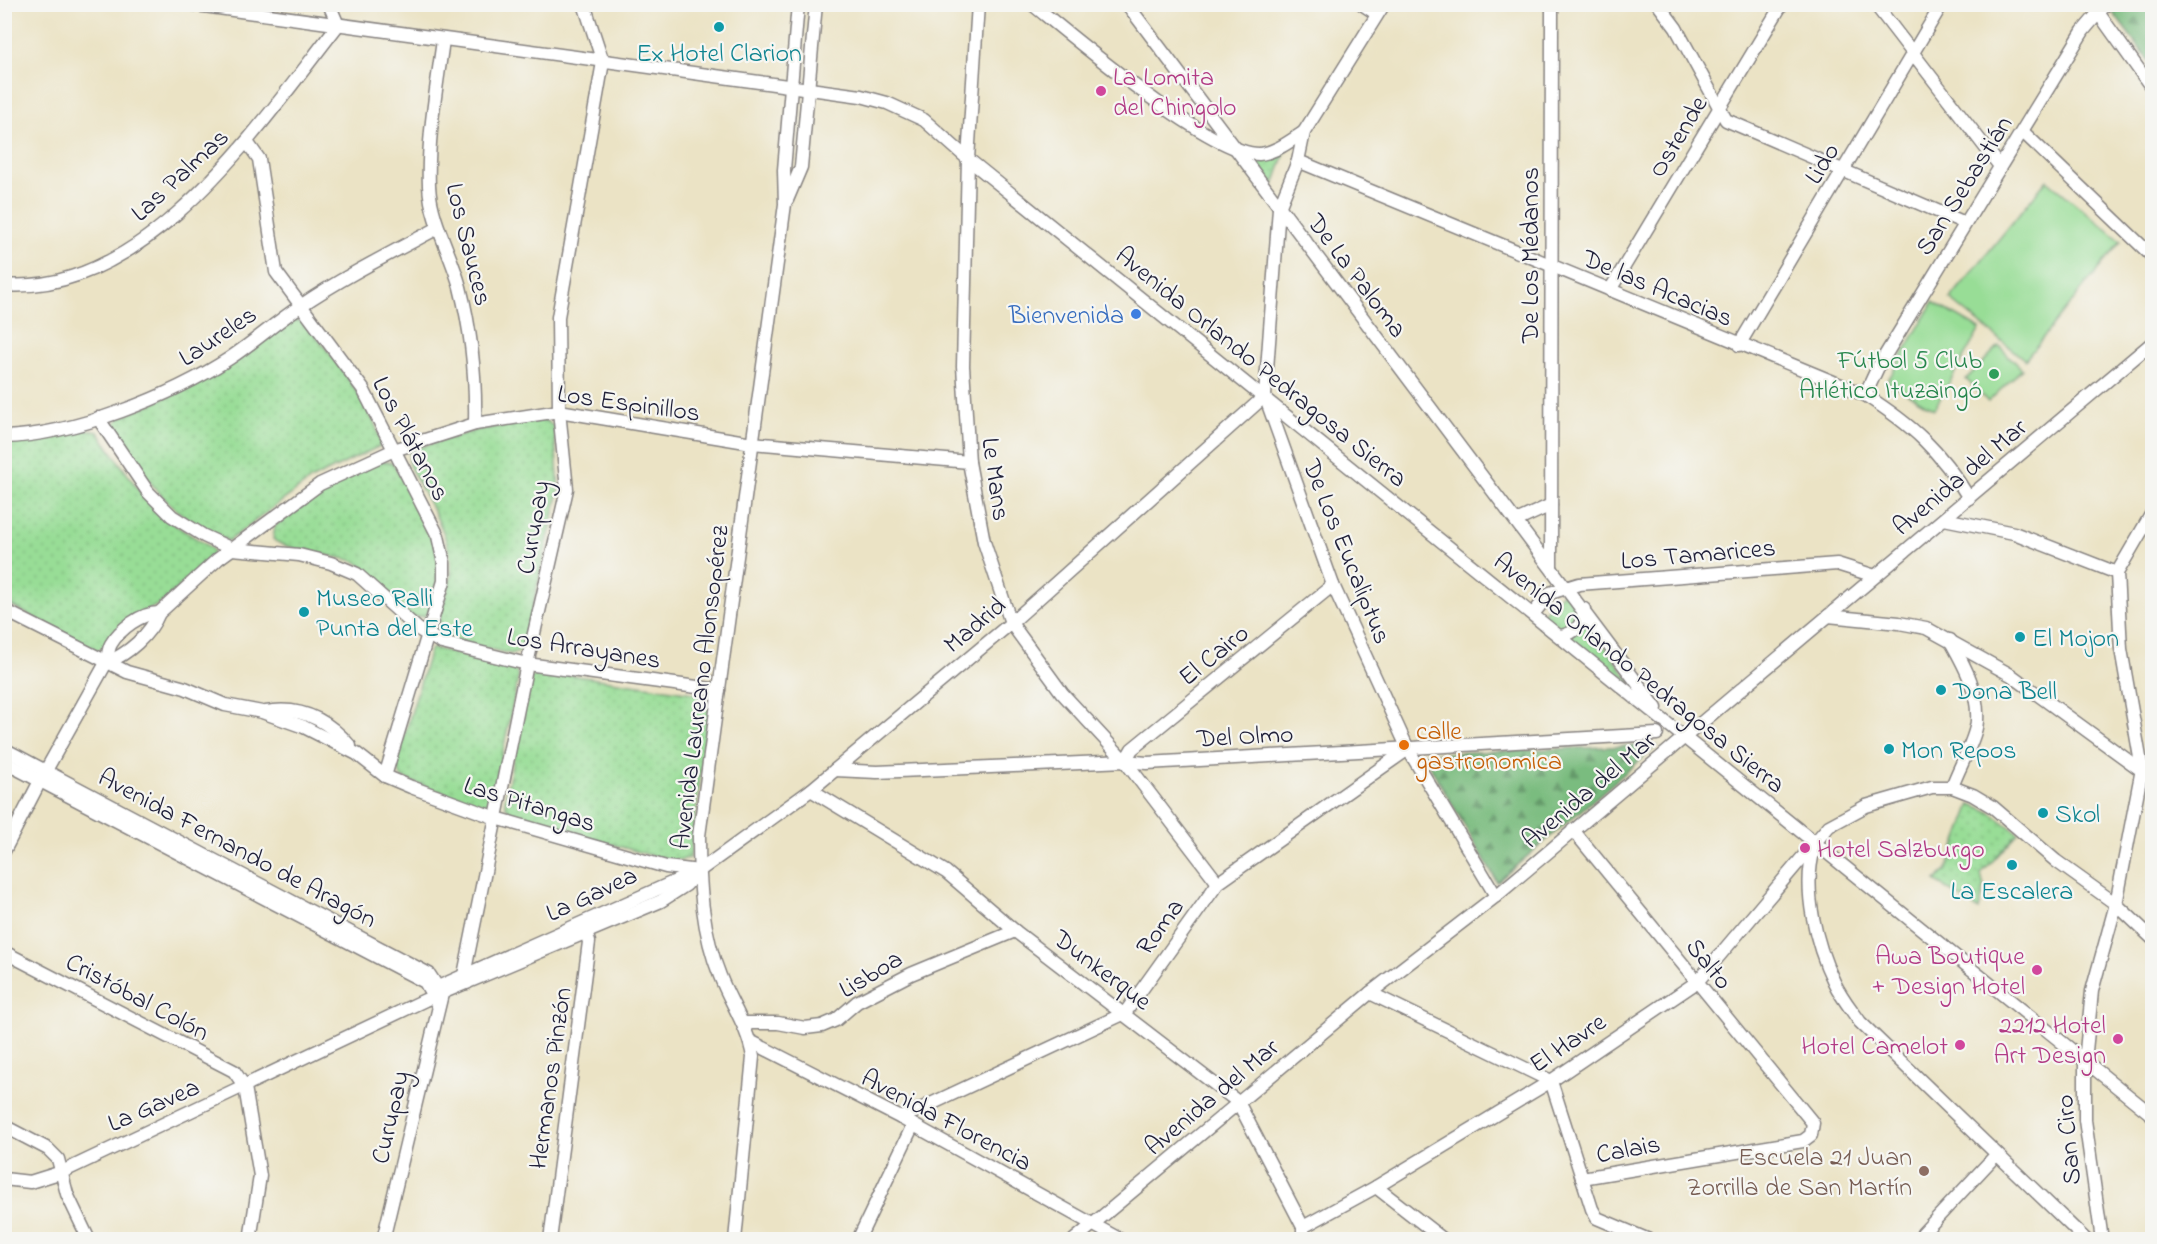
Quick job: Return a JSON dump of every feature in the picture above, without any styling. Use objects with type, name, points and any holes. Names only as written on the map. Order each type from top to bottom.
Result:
[{"type":"street","name":"Avenida Orlando Pedragosa Sierra","points":[[189,4],[861,96],[887,103],[924,120],[968,159],[2152,1115]]},
{"type":"street","points":[[329,4],[338,25]]},
{"type":"street","name":"Curupay","points":[[466,979],[527,664],[567,489],[559,411],[558,317],[603,62],[584,4]]},
{"type":"street","name":"Avenida Laureano Alonsopérez","points":[[735,1239],[753,1076],[750,1041],[711,953],[699,871],[700,825],[785,204],[798,4]]},
{"type":"street","name":"Avenida Laureano Alonsopérez","points":[[785,204],[801,167],[804,149],[811,90],[816,4]]},
{"type":"street","name":"Le Mans","points":[[978,4],[968,159],[963,366],[969,462],[984,542],[1011,623],[1062,693],[1125,761],[1218,883]]},
{"type":"street","points":[[1032,4],[1160,104],[1236,150],[1260,154],[1278,149],[1304,132]]},
{"type":"street","name":"De La Paloma","points":[[1127,4],[1584,609],[1666,722]]},
{"type":"street","points":[[1362,4],[1380,9]]},
{"type":"street","name":"De Los Médanos","points":[[1552,4],[1551,505],[1553,569]]},
{"type":"street","points":[[1658,4],[1676,28],[1726,120],[1842,172],[1965,223]]},
{"type":"street","name":"Ostende","points":[[1610,290],[1782,4]]},
{"type":"street","points":[[1875,4],[1912,55],[1999,165]]},
{"type":"street","name":"Lido","points":[[1739,345],[1942,4]]},
{"type":"street","points":[[2099,7],[2152,88]]},
{"type":"street","name":"San Sebastián","points":[[1865,395],[1878,367],[1999,165],[2023,132],[2099,7]]},
{"type":"street","name":"De Los Eucaliptus","points":[[1380,9],[1304,132],[1298,161],[1279,208],[1264,396],[1333,585],[1408,749],[1496,896]]},
{"type":"street","name":"Las Palmas","points":[[4,285],[56,282],[87,274],[107,263],[182,209],[247,142],[338,25]]},
{"type":"street","points":[[796,31],[814,32]]},
{"type":"street","name":"Los Sauces","points":[[443,40],[435,102],[429,187],[438,228],[460,287],[470,347],[475,424]]},
{"type":"street","points":[[2023,132],[2152,256]]},
{"type":"street","name":"Los Plátanos","points":[[247,142],[260,159],[276,272],[363,389],[438,536],[444,562],[444,581],[385,776]]},
{"type":"street","points":[[787,147],[804,149]]},
{"type":"street","name":"De las Acacias","points":[[1298,161],[1739,345],[1865,395],[1898,416],[1926,441],[1950,466],[1969,498]]},
{"type":"street","name":"Laureles","points":[[4,437],[49,433],[98,418],[181,387],[231,357],[301,306],[374,261],[438,228]]},
{"type":"street","name":"Avenida del Mar","points":[[1074,1239],[1371,993],[1496,896],[2152,343]]},
{"type":"street","name":"Madrid","points":[[699,871],[835,771],[1011,623],[1264,396]]},
{"type":"street","name":"Los Espinillos","points":[[4,851],[106,663],[111,645],[131,624],[151,613],[159,613],[232,549],[320,484],[394,450],[475,424],[559,411],[752,443],[969,462]]},
{"type":"street","name":"Los Arrayanes","points":[[98,418],[148,492],[172,516],[204,536],[232,549],[299,555],[331,563],[357,574],[428,637],[442,643],[527,664],[719,690]]},
{"type":"street","points":[[1516,520],[1551,505]]},
{"type":"street","points":[[1944,519],[2014,533],[2117,573],[2152,513]]},
{"type":"street","name":"Los Tamarices","points":[[1550,593],[1566,587],[1837,564],[1875,576]]},
{"type":"street","points":[[1533,614],[1550,593],[1553,569]]},
{"type":"street","name":"San Ciro","points":[[2102,1239],[2085,1120],[2085,1061],[2092,992],[2116,904],[2142,769],[2121,649],[2117,573]]},
{"type":"street","name":"El Cairo","points":[[1125,761],[1132,749],[1333,585]]},
{"type":"street","points":[[1561,636],[1576,631],[1581,625],[1584,609]]},
{"type":"street","name":"Las Pitangas","points":[[4,610],[106,663],[185,688],[225,705],[262,712],[304,727],[357,754],[385,776],[496,819],[666,867],[699,871]]},
{"type":"street","points":[[1828,616],[1926,628],[1950,640],[2011,675],[2152,778]]},
{"type":"street","points":[[1950,640],[1965,667],[1975,695],[1977,722],[1952,787],[1994,807],[2056,861],[2116,904],[2152,938]]},
{"type":"street","name":"Del Olmo","points":[[835,771],[878,772],[1125,761],[1147,763],[1658,734]]},
{"type":"street","name":"Avenida Fernando de Aragón","points":[[4,749],[43,776]]},
{"type":"street","name":"Roma","points":[[901,1118],[1125,1013],[1218,883],[1408,749]]},
{"type":"street","name":"Avenida Fernando de Aragón","points":[[4,762],[43,776],[429,974],[435,996]]},
{"type":"street","name":"El Havre","points":[[1303,1233],[1551,1081],[1697,982],[1829,826],[1866,806],[1932,787],[1952,787]]},
{"type":"street","name":"Dunkerque","points":[[811,790],[946,872],[1015,931],[1125,1013],[1238,1102],[1303,1233]]},
{"type":"street","name":"Salto","points":[[1573,830],[1813,1124]]},
{"type":"street","points":[[1815,845],[1810,863],[1812,899],[1820,941],[1834,982],[1860,1022],[2086,1239]]},
{"type":"street","name":"La Gavea","points":[[4,1179],[30,1182],[62,1172],[245,1087],[466,979],[585,928],[699,871]]},
{"type":"street","name":"Hermanos Pinzón","points":[[550,1239],[589,942],[585,928]]},
{"type":"street","name":"Lisboa","points":[[743,1023],[778,1023],[805,1028],[822,1026],[836,1020],[857,1002],[910,974],[1015,931]]},
{"type":"street","name":"Cristóbal Colón","points":[[4,952],[234,1071],[245,1087]]},
{"type":"street","points":[[1371,993],[1551,1081],[1597,1218],[1649,1239]]},
{"type":"street","name":"Curupay","points":[[383,1239],[435,996]]},
{"type":"street","name":"Avenida Florencia","points":[[750,1041],[901,1118],[1120,1239]]},
{"type":"street","points":[[245,1087],[260,1176],[250,1239]]},
{"type":"street","name":"Calais","points":[[1582,1178],[1803,1140],[1811,1135],[1813,1124]]},
{"type":"street","points":[[858,1239],[913,1125]]},
{"type":"street","points":[[4,1126],[48,1149],[58,1160],[67,1194],[89,1239]]},
{"type":"street","points":[[1920,1239],[1923,1233],[1996,1155]]},
{"type":"street","points":[[1376,1187],[1444,1239]]},
{"type":"green space","points":[[2121,5],[2152,5],[2152,65],[2111,10]]},
{"type":"green space","points":[[1286,150],[1274,185],[1257,162]]},
{"type":"green space","points":[[2047,180],[2121,241],[2025,360],[1950,299]]},
{"type":"green space","points":[[1933,302],[1980,329],[1934,409],[1887,382]]},
{"type":"green space","points":[[294,320],[305,322],[350,382],[372,418],[380,446],[312,479],[228,541],[190,520],[162,496],[115,432],[115,425],[122,417],[211,377]]},
{"type":"green space","name":"Fútbol 5 Club Atlético Ituzaingó","points":[[1999,346],[2022,369],[1988,402],[1966,379]]},
{"type":"green space","points":[[544,419],[554,427],[559,490],[522,650],[511,654],[446,639],[439,632],[439,625],[451,577],[451,563],[438,519],[409,465],[409,453],[414,449],[478,430]]},
{"type":"green space","points":[[84,429],[98,432],[142,495],[165,519],[213,551],[211,556],[166,600],[127,622],[106,646],[96,651],[5,602],[5,442]]},
{"type":"green space","points":[[380,461],[393,463],[434,542],[439,575],[429,611],[425,616],[411,617],[374,578],[354,561],[298,549],[278,543],[273,539],[275,526],[328,488]]},
{"type":"green space","points":[[1564,591],[1640,694],[1541,615]]},
{"type":"green space","points":[[433,648],[510,667],[517,673],[518,679],[493,798],[490,803],[480,806],[402,778],[396,764],[430,650]]},
{"type":"green space","points":[[542,671],[700,694],[707,700],[709,709],[690,858],[671,861],[515,817],[506,807],[505,799],[530,678]]},
{"type":"green space","points":[[1658,745],[1497,882],[1423,754]]},
{"type":"green space","points":[[1971,804],[1988,811],[2018,833],[1981,874],[1984,888],[1979,910],[1935,881],[1946,871]]},
{"type":"place","name":"Ex Hotel Clarion","points":[[719,27]]},
{"type":"place","name":"La Lomita del Chingolo","points":[[1101,91]]},
{"type":"place","name":"Bienvenida","points":[[1136,314]]},
{"type":"place","name":"Fútbol 5 Club Atlético Ituzaingó","points":[[1994,374]]},
{"type":"place","name":"Museo Ralli Punta del Este","points":[[304,612]]},
{"type":"place","name":"El Mojon","points":[[2020,637]]},
{"type":"place","name":"Dona Bell","points":[[1941,690]]},
{"type":"place","name":"calle gastronomica","points":[[1404,745]]},
{"type":"place","name":"Mon Repos","points":[[1889,749]]},
{"type":"place","name":"Skol","points":[[2043,813]]},
{"type":"place","name":"Hotel Salzburgo","points":[[1805,848]]},
{"type":"place","name":"La Escalera","points":[[2012,865]]},
{"type":"place","name":"Awa Boutique + Design Hotel","points":[[2037,970]]},
{"type":"place","name":"2212 Hotel Art Design","points":[[2118,1039]]},
{"type":"place","name":"Hotel Camelot","points":[[1960,1045]]},
{"type":"place","name":"Escuela 21 Juan Zorrilla de San Martín","points":[[1924,1171]]}]
